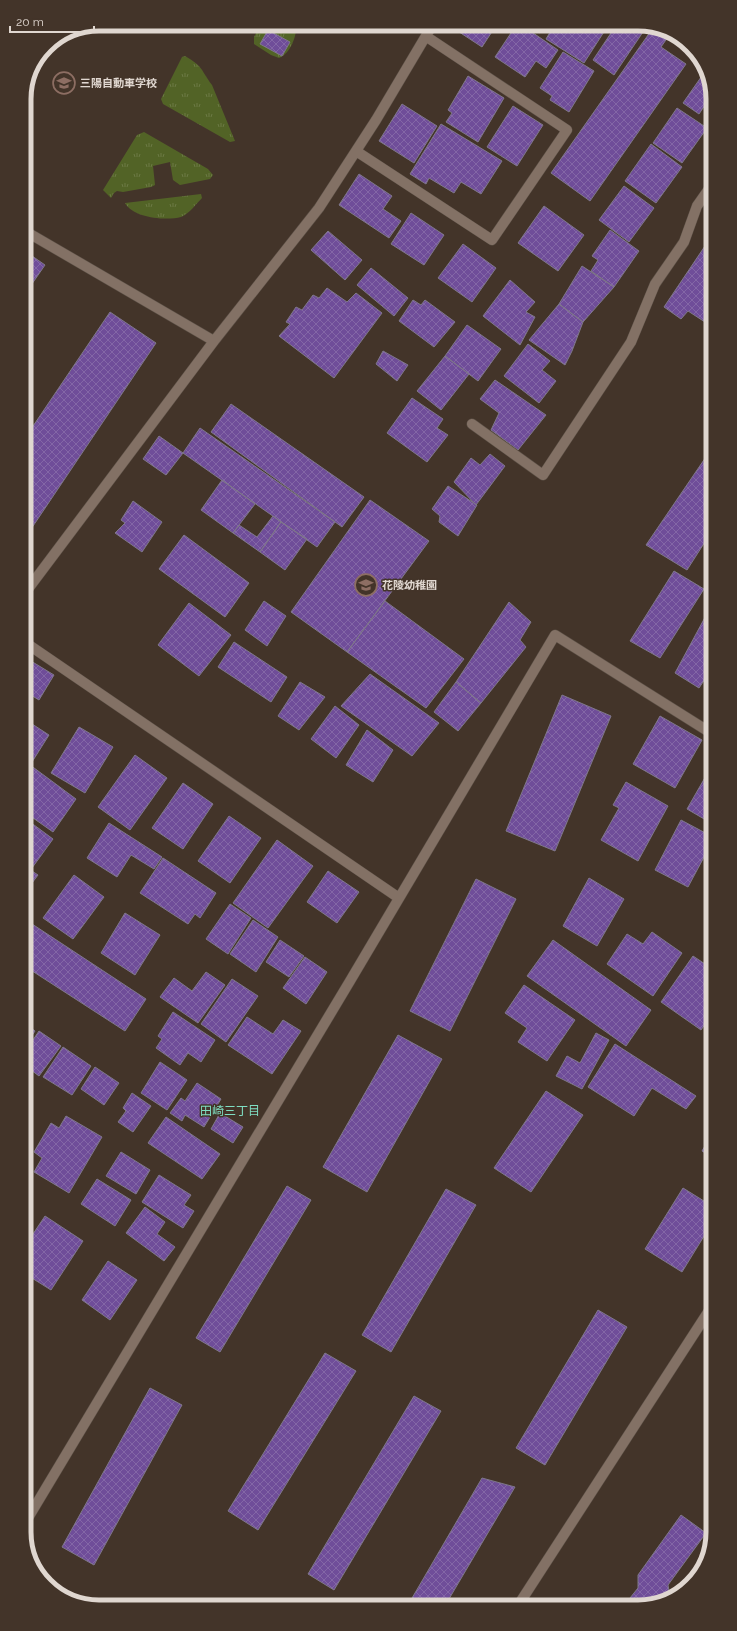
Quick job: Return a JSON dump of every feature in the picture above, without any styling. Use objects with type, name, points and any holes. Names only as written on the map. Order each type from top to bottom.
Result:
[{"type":"street","points":[[31,583],[214,341],[319,208],[430,31]]},
{"type":"street","points":[[356,151],[492,240],[567,130],[427,37]]},
{"type":"street","points":[[472,424],[543,474],[631,342],[655,284],[684,242],[697,206],[706,193]]},
{"type":"street","points":[[31,235],[214,341]]},
{"type":"street","points":[[31,1513],[400,898],[555,635],[706,730]]},
{"type":"street","points":[[31,646],[400,898]]},
{"type":"street","points":[[521,1600],[706,1315]]},
{"type":"green space","points":[[257,31],[296,31],[290,48],[283,56],[279,58],[271,55],[254,44],[254,37]]},
{"type":"green space","points":[[185,56],[199,66],[212,85],[235,141],[230,142],[163,104],[161,99],[182,57]]},
{"type":"green space","points":[[144,132],[208,169],[213,175],[210,179],[180,185],[173,180],[170,162],[153,166],[155,185],[123,192],[117,191],[111,198],[103,190],[137,135]]},
{"type":"green space","points":[[201,194],[202,198],[184,216],[167,219],[142,215],[129,208],[125,203]]},
{"type":"building","points":[[267,31],[290,42],[282,56],[260,44]]},
{"type":"building","points":[[458,31],[492,31],[482,47]]},
{"type":"building","points":[[512,31],[530,31],[558,50],[546,68],[536,61],[525,77],[495,57]]},
{"type":"building","points":[[551,31],[605,31],[584,63],[546,39]]},
{"type":"building","points":[[612,31],[644,31],[614,75],[593,60]]},
{"type":"building","points":[[650,32],[667,38],[661,47],[686,64],[590,201],[551,173]]},
{"type":"building","points":[[563,52],[594,71],[569,112],[550,100],[552,96],[540,88]]},
{"type":"building","points":[[468,76],[504,98],[478,142],[446,122],[452,113],[448,110]]},
{"type":"building","points":[[702,76],[705,85],[706,104],[699,114],[683,103]]},
{"type":"building","points":[[402,104],[437,126],[414,163],[379,141]]},
{"type":"building","points":[[513,106],[543,125],[517,166],[487,147]]},
{"type":"building","points":[[677,108],[706,127],[682,163],[653,143]]},
{"type":"building","points":[[441,124],[502,161],[481,194],[461,182],[454,193],[429,178],[426,184],[410,174]]},
{"type":"building","points":[[651,144],[682,167],[656,203],[625,181]]},
{"type":"building","points":[[359,174],[392,196],[383,209],[401,221],[389,238],[339,205]]},
{"type":"building","points":[[624,186],[654,208],[629,242],[599,220]]},
{"type":"building","points":[[544,206],[584,235],[558,271],[518,243]]},
{"type":"building","points":[[411,213],[444,235],[424,265],[391,244]]},
{"type":"building","points":[[610,230],[639,251],[614,287],[591,271],[598,260],[592,256]]},
{"type":"building","points":[[328,231],[362,260],[345,280],[311,250]]},
{"type":"building","points":[[463,244],[496,268],[472,302],[438,278]]},
{"type":"building","points":[[706,244],[706,323],[688,311],[681,319],[664,307]]},
{"type":"building","points":[[31,255],[45,265],[31,285]]},
{"type":"building","points":[[582,266],[614,287],[583,322],[559,304]]},
{"type":"building","points":[[371,268],[408,298],[394,316],[357,285]]},
{"type":"building","points":[[510,280],[535,302],[526,312],[535,317],[520,345],[483,316]]},
{"type":"building","points":[[327,288],[347,302],[356,293],[382,313],[334,378],[279,336],[290,324],[286,322],[296,307],[302,310],[313,295],[319,298]]},
{"type":"building","points":[[413,300],[421,305],[425,300],[455,322],[434,347],[399,321]]},
{"type":"building","points":[[559,304],[583,322],[565,365],[529,340]]},
{"type":"building","points":[[110,312],[156,343],[31,529],[31,429]]},
{"type":"building","points":[[467,325],[501,349],[478,381],[445,356]]},
{"type":"building","points":[[528,344],[550,361],[542,370],[556,381],[539,403],[504,376]]},
{"type":"building","points":[[383,351],[408,365],[397,381],[376,364]]},
{"type":"building","points":[[445,356],[469,374],[441,410],[417,391]]},
{"type":"building","points":[[495,380],[546,415],[518,450],[491,430],[499,413],[480,399]]},
{"type":"building","points":[[412,398],[443,419],[437,428],[448,435],[427,462],[387,433]]},
{"type":"building","points":[[231,404],[364,497],[342,527],[211,432]]},
{"type":"building","points":[[200,428],[335,522],[317,547],[183,453]]},
{"type":"building","points":[[159,436],[183,453],[166,475],[143,459]]},
{"type":"building","points":[[490,454],[505,466],[476,505],[454,482],[471,458],[480,465]]},
{"type":"building","points":[[706,457],[706,540],[687,570],[646,545]]},
{"type":"building","points":[[222,480],[255,504],[233,533],[201,510]]},
{"type":"building","points":[[448,486],[477,505],[458,536],[439,522],[440,516],[432,509]]},
{"type":"building","name":"花陵幼稚園","points":[[370,500],[429,541],[347,652],[291,612]]},
{"type":"building","points":[[133,501],[162,522],[142,552],[115,533],[125,523],[121,520]]},
{"type":"building","points":[[273,516],[281,522],[260,552],[233,533],[239,525],[257,537]]},
{"type":"building","points":[[281,522],[307,539],[285,570],[260,552]]},
{"type":"building","points":[[184,535],[249,583],[225,617],[159,569]]},
{"type":"building","points":[[674,571],[704,589],[660,658],[630,641]]},
{"type":"building","points":[[264,601],[286,616],[267,646],[245,630]]},
{"type":"building","points":[[385,601],[464,659],[426,708],[347,652]]},
{"type":"building","points":[[509,602],[531,622],[520,640],[526,647],[481,703],[456,682]]},
{"type":"building","points":[[189,603],[231,635],[199,676],[158,645]]},
{"type":"building","points":[[706,615],[706,678],[699,688],[675,673]]},
{"type":"building","points":[[234,642],[287,677],[271,702],[218,667]]},
{"type":"building","points":[[31,661],[54,675],[39,700],[31,695]]},
{"type":"building","points":[[370,674],[439,723],[412,756],[341,706]]},
{"type":"building","points":[[300,682],[325,697],[299,730],[278,716]]},
{"type":"building","points":[[456,682],[481,703],[458,731],[434,712]]},
{"type":"building","points":[[562,695],[611,716],[555,851],[506,831]]},
{"type":"building","points":[[335,706],[359,725],[336,758],[311,739]]},
{"type":"building","points":[[660,716],[702,740],[675,788],[633,764]]},
{"type":"building","points":[[31,723],[49,735],[32,762],[31,761]]},
{"type":"building","points":[[79,727],[113,747],[85,793],[51,773]]},
{"type":"building","points":[[367,730],[393,750],[373,782],[346,765]]},
{"type":"building","points":[[135,755],[167,778],[130,830],[98,807]]},
{"type":"building","points":[[31,766],[76,799],[53,832],[31,817]]},
{"type":"building","points":[[706,776],[706,820],[687,809]]},
{"type":"building","points":[[626,782],[668,806],[638,861],[601,840],[619,808],[613,805]]},
{"type":"building","points":[[183,783],[213,804],[183,849],[152,828]]},
{"type":"building","points":[[229,816],[261,838],[230,883],[198,861]]},
{"type":"building","points":[[681,820],[706,833],[706,853],[688,887],[655,870]]},
{"type":"building","points":[[31,823],[53,839],[31,867]]},
{"type":"building","points":[[109,823],[162,857],[154,869],[131,855],[117,877],[87,858]]},
{"type":"building","points":[[277,840],[313,866],[268,928],[233,903]]},
{"type":"building","points":[[163,858],[216,893],[200,918],[195,914],[188,924],[140,893]]},
{"type":"building","points":[[31,870],[38,875],[31,884]]},
{"type":"building","points":[[328,871],[359,892],[337,923],[307,902]]},
{"type":"building","points":[[74,875],[104,897],[73,939],[43,918]]},
{"type":"building","points":[[589,878],[624,899],[597,946],[563,926]]},
{"type":"building","points":[[476,879],[516,899],[450,1031],[410,1011]]},
{"type":"building","points":[[230,904],[251,918],[228,954],[206,939]]},
{"type":"building","points":[[125,913],[160,935],[135,975],[101,953]]},
{"type":"building","points":[[253,920],[278,937],[256,972],[230,954]]},
{"type":"building","points":[[31,923],[146,999],[125,1031],[31,970]]},
{"type":"building","points":[[652,932],[682,953],[653,996],[607,964],[627,934],[643,944]]},
{"type":"building","points":[[280,940],[304,956],[289,977],[266,962]]},
{"type":"building","points":[[553,940],[651,1010],[626,1046],[527,976]]},
{"type":"building","points":[[693,956],[706,965],[706,1023],[701,1030],[661,1002]]},
{"type":"building","points":[[305,957],[327,972],[306,1004],[283,988]]},
{"type":"building","points":[[206,972],[225,985],[198,1023],[160,997],[174,978],[192,991]]},
{"type":"building","points":[[232,979],[258,996],[226,1042],[201,1024]]},
{"type":"building","points":[[524,985],[575,1020],[547,1061],[518,1042],[527,1028],[505,1013]]},
{"type":"building","points":[[173,1012],[215,1040],[201,1062],[188,1053],[180,1065],[156,1048],[162,1039],[158,1036]]},
{"type":"building","points":[[247,1017],[273,1034],[283,1020],[301,1031],[272,1074],[228,1045]]},
{"type":"building","points":[[31,1028],[35,1031],[31,1037]]},
{"type":"building","points":[[39,1031],[61,1046],[39,1076],[31,1070],[31,1043]]},
{"type":"building","points":[[596,1033],[609,1040],[582,1089],[556,1076],[567,1056],[580,1063]]},
{"type":"building","points":[[398,1035],[442,1059],[367,1192],[323,1167]]},
{"type":"building","points":[[615,1044],[696,1096],[686,1109],[652,1088],[634,1116],[588,1087]]},
{"type":"building","points":[[63,1047],[91,1066],[72,1095],[43,1077]]},
{"type":"building","points":[[160,1062],[187,1080],[167,1110],[141,1093]]},
{"type":"building","points":[[95,1067],[119,1083],[104,1105],[81,1089]]},
{"type":"building","points":[[197,1083],[221,1099],[204,1127],[185,1115],[182,1121],[170,1113],[181,1098],[185,1101]]},
{"type":"building","points":[[546,1091],[583,1115],[531,1192],[494,1168]]},
{"type":"building","points":[[132,1093],[151,1106],[133,1132],[118,1122],[126,1111],[123,1108]]},
{"type":"building","points":[[220,1113],[243,1127],[233,1143],[211,1129]]},
{"type":"building","points":[[66,1116],[102,1137],[69,1193],[34,1172],[42,1158],[34,1152],[51,1123],[59,1128]]},
{"type":"building","points":[[166,1117],[220,1154],[202,1179],[148,1143]]},
{"type":"building","points":[[706,1144],[706,1153],[702,1151]]},
{"type":"building","points":[[121,1152],[150,1170],[136,1194],[106,1176]]},
{"type":"building","points":[[159,1175],[191,1195],[184,1205],[194,1211],[183,1228],[142,1202]]},
{"type":"building","points":[[97,1179],[131,1200],[115,1226],[81,1204]]},
{"type":"building","points":[[287,1186],[311,1200],[220,1352],[196,1338]]},
{"type":"building","points":[[683,1188],[706,1202],[706,1233],[682,1272],[645,1249]]},
{"type":"building","points":[[446,1189],[476,1205],[391,1352],[362,1335]]},
{"type":"building","points":[[145,1207],[165,1222],[157,1234],[175,1247],[164,1261],[126,1233]]},
{"type":"building","points":[[45,1216],[83,1241],[51,1290],[31,1278],[31,1237]]},
{"type":"building","points":[[108,1261],[137,1280],[110,1320],[82,1300]]},
{"type":"building","points":[[598,1310],[627,1327],[545,1465],[516,1448]]},
{"type":"building","points":[[325,1353],[356,1371],[258,1530],[228,1511]]},
{"type":"building","points":[[150,1388],[182,1405],[94,1565],[62,1547]]},
{"type":"building","points":[[414,1396],[441,1411],[334,1590],[308,1574]]},
{"type":"building","points":[[482,1478],[515,1487],[448,1600],[411,1600]]},
{"type":"building","points":[[681,1515],[706,1533],[668,1585],[669,1592],[647,1599],[628,1600],[638,1588],[638,1575]]},
{"type":"place","name":"三陽自動車学校","points":[[64,83]]},
{"type":"place","name":"花陵幼稚園","points":[[366,585]]},
{"type":"district","name":"田崎三丁目","points":[[230,1111]]}]
